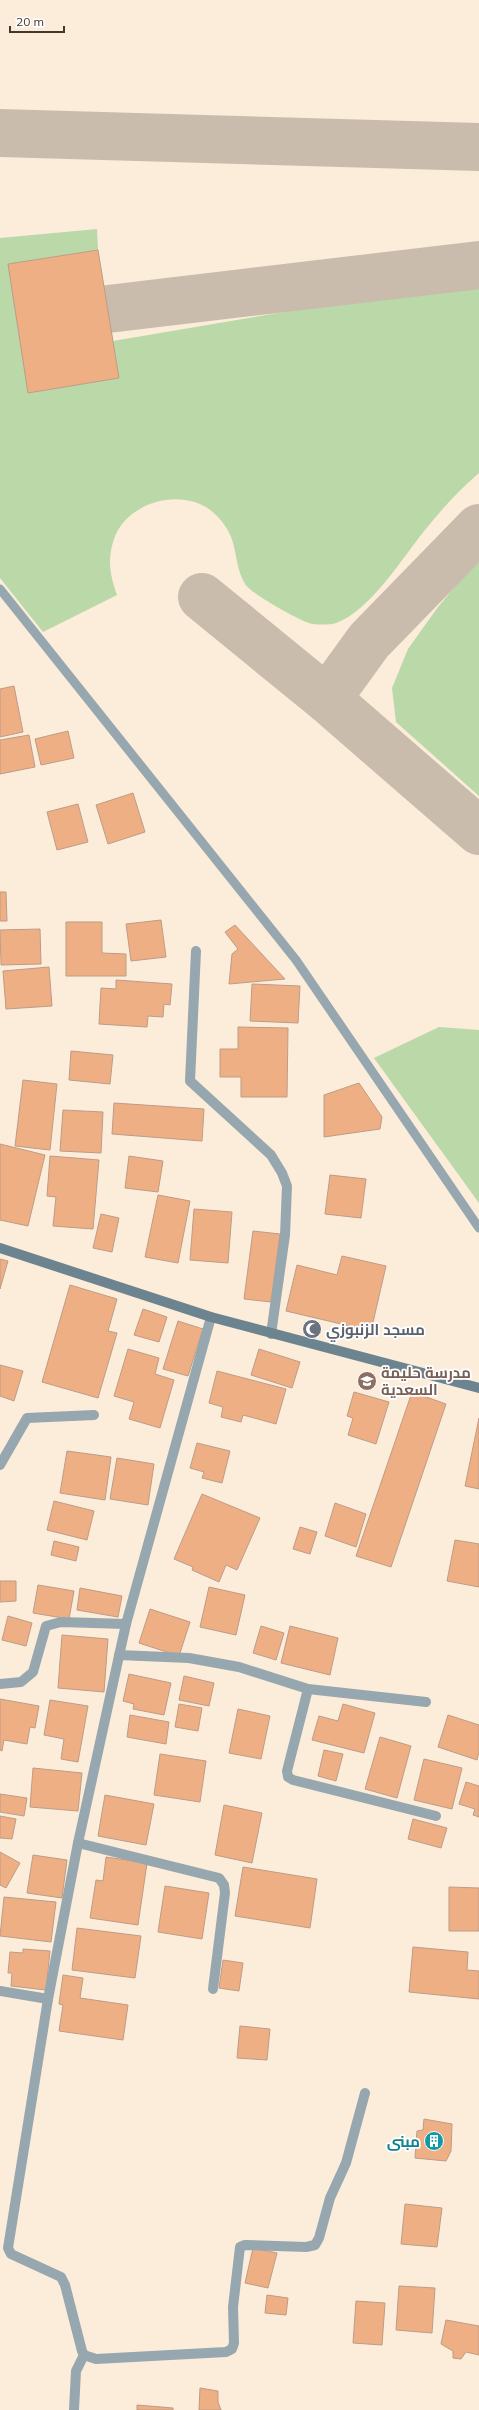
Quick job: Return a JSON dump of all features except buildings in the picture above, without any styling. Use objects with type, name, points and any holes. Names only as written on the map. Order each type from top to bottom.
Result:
[{"type":"main road","points":[[0,1248],[210,1317],[479,1388]]},
{"type":"street","points":[[196,951],[190,1081],[271,1155],[282,1173],[287,1186],[285,1235],[271,1334]]},
{"type":"street","points":[[74,2410],[76,2371],[84,2355],[62,2278],[11,2254],[8,2248],[48,1999],[78,1843],[126,1624],[210,1317]]},
{"type":"street","points":[[0,1465],[27,1418],[94,1415]]},
{"type":"street","points":[[0,1684],[21,1682],[33,1672],[46,1626],[61,1622],[126,1624]]},
{"type":"street","points":[[119,1655],[189,1658],[239,1667],[308,1689],[426,1702]]},
{"type":"street","points":[[308,1689],[287,1771],[288,1777],[292,1780],[436,1816]]},
{"type":"street","points":[[78,1843],[219,1878],[224,1885],[225,1893],[213,1989]]},
{"type":"street","points":[[0,1991],[48,1999]]},
{"type":"street","points":[[84,2355],[96,2359],[226,2352],[232,2349],[233,2307],[240,2247],[245,2245],[306,2247],[315,2245],[319,2238],[330,2198],[346,2163],[365,2093]]},
{"type":"lane","points":[[0,589],[296,960],[479,1228]]},
{"type":"green space","points":[[97,229],[98,250],[8,264],[29,393],[119,378],[113,341],[479,279],[479,473],[458,493],[425,530],[385,582],[349,617],[333,624],[309,623],[285,612],[265,600],[245,584],[238,566],[230,534],[225,525],[217,516],[205,506],[190,501],[175,499],[160,501],[145,506],[132,515],[121,526],[114,539],[110,561],[111,574],[117,595],[43,632],[0,578],[0,238]]},
{"type":"green space","points":[[479,562],[479,796],[396,722],[392,688],[408,649],[438,607],[468,571]]},
{"type":"green space","points":[[439,1027],[479,1030],[479,1203],[374,1058]]},
{"type":"taxiway","points":[[0,133],[479,147]]},
{"type":"taxiway","points":[[108,309],[479,265]]},
{"type":"taxiway","points":[[327,699],[369,641],[479,528]]},
{"type":"taxiway","points":[[202,597],[327,699],[479,831]]},
{"type":"place","name":"مسجد الزنبوزي","points":[[312,1329]]},
{"type":"place","name":"مدرسة حليمة السعدية","points":[[367,1381]]},
{"type":"place","name":"مبنى","points":[[434,2141]]}]
